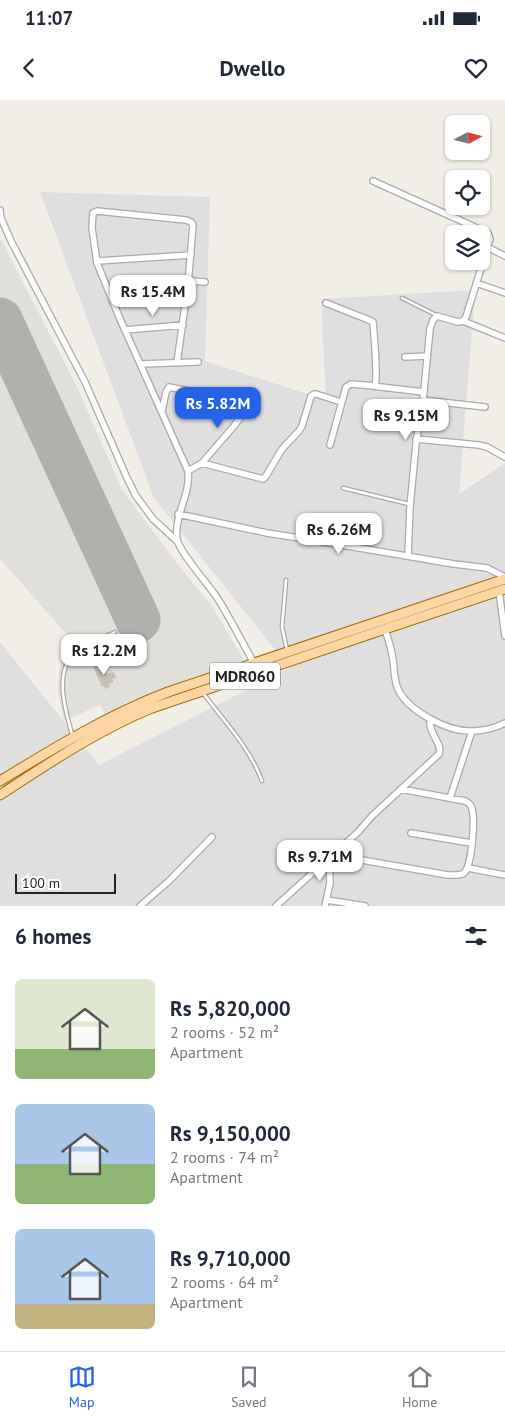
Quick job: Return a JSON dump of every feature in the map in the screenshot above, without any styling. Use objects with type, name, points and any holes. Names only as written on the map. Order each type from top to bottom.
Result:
[{"type":"main road","name":"MDR060","points":[[0,781],[107,718],[140,703],[505,578]]},
{"type":"main road","name":"MDR060","points":[[0,795],[78,746],[134,716],[202,691],[502,590]]},
{"type":"street","points":[[373,181],[470,225]]},
{"type":"street","points":[[0,210],[1,218],[11,241],[85,382],[136,496],[153,519],[177,541],[218,600],[254,663]]},
{"type":"street","points":[[177,363],[189,281],[193,229],[191,222],[94,212],[92,222],[97,261],[110,296],[188,471],[187,490],[178,514],[177,541]]},
{"type":"street","points":[[490,248],[505,256]]},
{"type":"street","points":[[97,261],[191,255]]},
{"type":"street","points":[[463,321],[466,317],[480,270]]},
{"type":"street","points":[[189,281],[205,282]]},
{"type":"street","points":[[476,283],[505,293]]},
{"type":"street","points":[[110,296],[188,290]]},
{"type":"street","points":[[326,304],[373,322],[376,382],[375,386],[372,386]]},
{"type":"street","points":[[408,556],[410,504],[416,439],[423,400],[432,320],[437,316],[458,322],[463,321],[505,338]]},
{"type":"street","points":[[125,330],[183,325]]},
{"type":"street","points":[[405,357],[427,356]]},
{"type":"street","points":[[141,364],[198,362]]},
{"type":"street","points":[[330,445],[344,392],[348,385],[424,392]]},
{"type":"street","points":[[162,411],[169,387],[221,398]]},
{"type":"street","points":[[202,464],[263,479],[282,449],[302,426],[311,396],[316,394],[341,402]]},
{"type":"street","points":[[188,471],[202,464],[254,399]]},
{"type":"street","points":[[423,400],[485,407]]},
{"type":"street","points":[[416,439],[479,445],[487,447],[505,457]]},
{"type":"street","points":[[178,514],[267,533],[487,568],[505,578]]},
{"type":"street","points":[[502,590],[505,636]]},
{"type":"street","points":[[384,629],[392,654],[394,674],[398,688],[411,706],[430,719],[461,730],[472,731],[500,726],[505,723]]},
{"type":"street","points":[[276,906],[439,754],[441,751],[430,728],[430,719]]},
{"type":"street","points":[[450,798],[472,731]]},
{"type":"street","points":[[331,856],[448,874],[460,875],[464,872],[468,868],[471,843],[473,819],[470,804],[466,801],[402,789]]},
{"type":"street","points":[[411,833],[471,843]]},
{"type":"street","points":[[140,906],[169,881],[212,837]]},
{"type":"street","points":[[331,856],[330,883],[326,903],[365,906]]},
{"type":"street","points":[[468,868],[505,875]]},
{"type":"lane","points":[[402,298],[437,316]]},
{"type":"lane","points":[[343,488],[410,504]]},
{"type":"lane","points":[[286,580],[282,627],[288,652]]},
{"type":"lane","points":[[78,746],[73,737],[62,690],[66,667],[71,657],[79,649],[115,632]]},
{"type":"lane","points":[[202,691],[246,748],[262,781]]},
{"type":"shaded area","points":[[40,192],[210,197],[205,361],[326,400],[321,299],[475,290],[459,494],[505,463],[505,906],[0,906],[0,642],[99,765],[290,668],[154,498]]},
{"type":"shaded area","points":[[0,238],[78,389],[122,490],[211,605],[244,660],[128,702],[105,714],[100,705],[64,720],[58,693],[59,670],[65,657],[77,646],[0,559]]},
{"type":"building","points":[[103,663],[107,674],[114,672],[116,678],[112,679],[114,682],[109,684],[110,687],[105,689],[104,686],[102,687],[93,667]]},
{"type":"runway","points":[[0,320],[138,620]]}]
